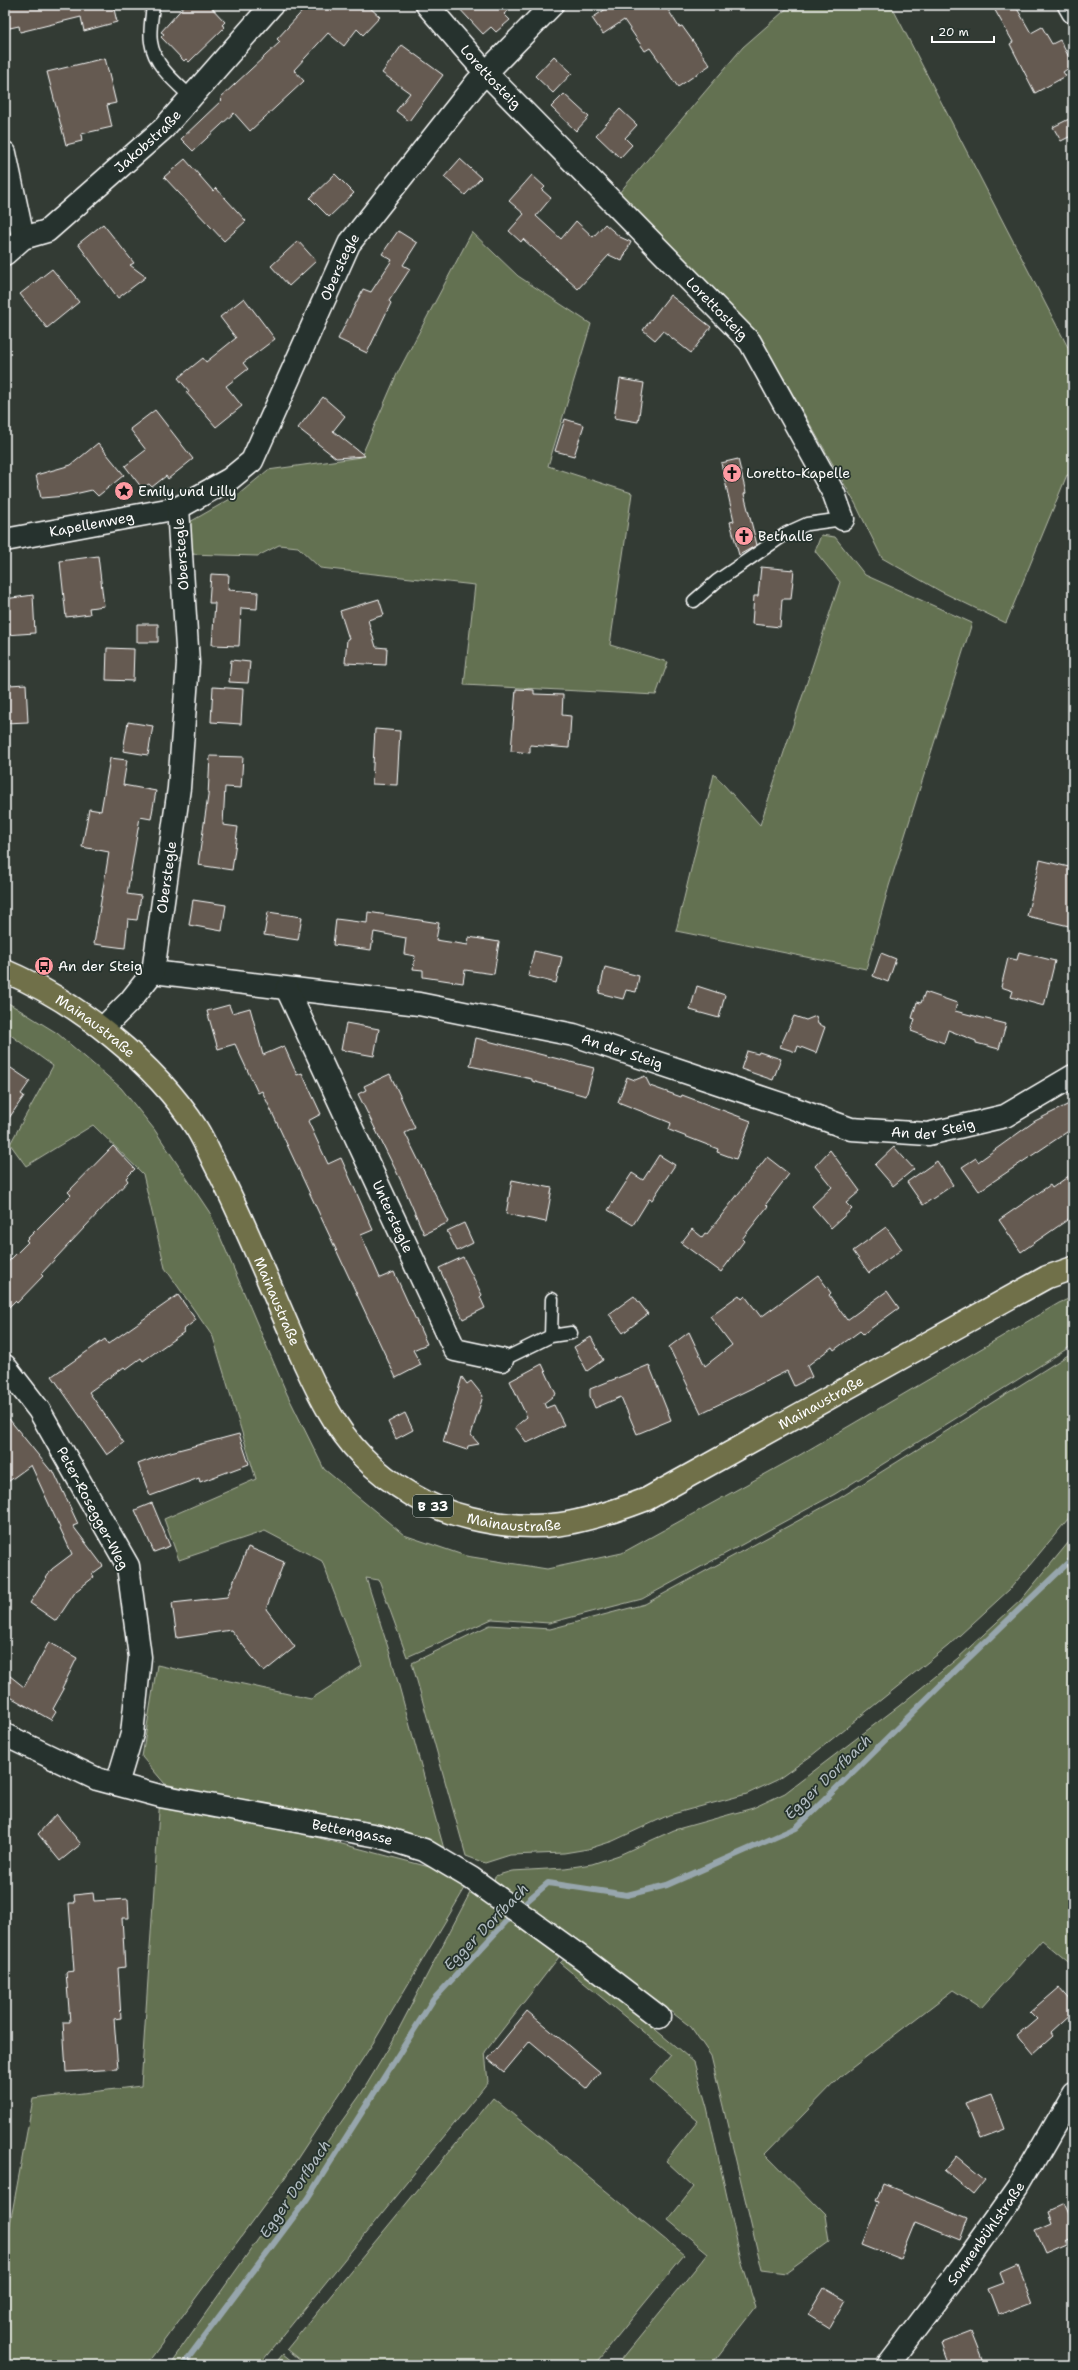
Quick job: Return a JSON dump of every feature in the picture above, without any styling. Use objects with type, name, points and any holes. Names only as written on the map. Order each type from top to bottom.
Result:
[{"type":"main road","name":"Mainaustraße","points":[[5,971],[33,982],[103,1028],[163,1086],[196,1128],[245,1224],[311,1376],[337,1424],[362,1456],[400,1488],[447,1513],[496,1524],[551,1527],[600,1517],[647,1500],[1047,1277],[1073,1268]]},
{"type":"street","name":"Jakobstraße","points":[[5,254],[23,238],[47,231],[164,128],[272,5]]},
{"type":"street","name":"Lorettosteig","points":[[428,5],[486,73],[750,342],[834,494],[843,519]]},
{"type":"street","name":"Oberstegle","points":[[153,972],[178,788],[188,663],[178,508],[230,479],[252,461],[349,244],[476,83],[552,5]]},
{"type":"street","points":[[1069,5],[1073,12]]},
{"type":"street","points":[[6,161],[23,238]]},
{"type":"street","name":"Kapellenweg","points":[[5,540],[178,508]]},
{"type":"street","points":[[103,1028],[130,1001],[153,972]]},
{"type":"street","name":"An der Steig","points":[[153,972],[419,1004],[574,1035],[793,1108],[851,1130],[928,1134],[1005,1116],[1073,1076]]},
{"type":"street","name":"Unterstegle","points":[[287,989],[454,1350],[502,1360]]},
{"type":"street","name":"Peter-Rosegger-Weg","points":[[5,1366],[39,1410],[128,1566],[140,1657],[132,1734],[117,1784]]},
{"type":"street","name":"Bettengasse","points":[[5,1735],[97,1779],[160,1796],[378,1836],[424,1850],[471,1878],[582,1958],[659,2017]]},
{"type":"street","name":"Sonnenbühlstraße","points":[[898,2360],[1018,2188],[1073,2093]]},
{"type":"lane","points":[[153,5],[150,42],[154,56],[166,72],[191,97]]},
{"type":"lane","name":"Lorettosteig","points":[[694,601],[717,581],[788,533],[807,524],[843,519]]},
{"type":"lane","points":[[551,1336],[552,1299]]},
{"type":"lane","name":"Unterstegle","points":[[502,1360],[551,1336],[571,1333]]},
{"type":"green space","points":[[791,5],[891,5],[1073,357],[1073,476],[1067,475],[1006,623],[940,591],[882,558],[855,503],[783,377],[619,193],[743,47]]},
{"type":"green space","points":[[472,232],[518,276],[591,324],[548,466],[632,493],[610,645],[668,662],[656,695],[464,685],[475,585],[320,568],[298,547],[279,545],[258,556],[187,554],[188,523],[239,494],[268,470],[361,457],[397,374]]},
{"type":"green space","points":[[821,535],[835,537],[865,575],[972,623],[889,886],[866,969],[676,931],[714,774],[760,825],[840,582],[815,551]]},
{"type":"green space","points":[[5,1001],[57,1033],[121,1088],[154,1129],[210,1213],[287,1394],[324,1469],[404,1535],[466,1556],[547,1569],[622,1553],[798,1456],[1059,1303],[1073,1297],[1073,1345],[835,1494],[642,1599],[549,1623],[492,1619],[407,1657],[379,1580],[366,1578],[391,1657],[444,1849],[165,1784],[142,1757],[157,1665],[311,1699],[362,1666],[322,1561],[265,1531],[179,1560],[164,1519],[256,1479],[213,1337],[165,1268],[143,1174],[93,1125],[26,1166],[10,1144],[53,1066],[5,1031]]},
{"type":"green space","points":[[1073,1352],[1073,1513],[1010,1589],[948,1646],[811,1756],[777,1780],[747,1794],[669,1815],[613,1841],[588,1849],[564,1853],[510,1855],[485,1863],[466,1856],[412,1663],[490,1625],[550,1629],[645,1604],[838,1499]]},
{"type":"green space","points":[[1073,1537],[1073,1966],[1042,1940],[981,2008],[953,1990],[840,2077],[765,2154],[825,2215],[829,2242],[786,2273],[762,2270],[711,2056],[691,2027],[554,1923],[535,1919],[493,1887],[495,1876],[512,1871],[565,1868],[592,1864],[619,1855],[674,1830],[753,1808],[785,1793],[899,1706],[958,1658],[1021,1600]]},
{"type":"green space","points":[[160,1796],[471,1878],[375,2040],[284,2179],[146,2365],[5,2365],[5,2251],[33,2099],[141,2086]]},
{"type":"green space","points":[[472,1889],[559,1957],[485,2052],[488,2082],[259,2365],[169,2365],[361,2094],[391,2044]]},
{"type":"green space","points":[[568,1956],[694,2062],[707,2107],[742,2264],[756,2307],[711,2365],[617,2365],[708,2253],[668,2220],[694,2187],[666,2161],[698,2121],[650,2080],[671,2055],[560,1963]]},
{"type":"green space","points":[[493,2098],[684,2255],[594,2365],[307,2365],[287,2349]]},
{"type":"green space","points":[[283,2354],[297,2365],[274,2365]]},
{"type":"building","points":[[5,5],[113,5],[117,22],[84,31],[81,17],[20,32],[19,26],[5,29]]},
{"type":"building","points":[[185,5],[209,5],[225,22],[222,25],[225,27],[189,62],[186,59],[184,61],[161,37],[164,34],[161,32]]},
{"type":"building","points":[[308,5],[367,5],[380,17],[363,35],[357,29],[344,46],[328,33],[294,70],[304,81],[250,131],[234,113],[193,151],[181,139],[222,100],[220,98],[280,42],[277,39]]},
{"type":"building","points":[[456,5],[514,5],[504,14],[510,20],[496,32],[491,27],[483,34]]},
{"type":"building","points":[[612,5],[665,5],[679,27],[682,26],[710,65],[678,87],[650,48],[645,51],[624,20],[603,34],[592,18]]},
{"type":"building","points":[[992,5],[1015,5],[1031,33],[1042,27],[1052,44],[1060,40],[1073,65],[1063,72],[1066,76],[1035,93],[1010,44],[1013,42]]},
{"type":"building","points":[[402,45],[443,75],[409,121],[396,111],[410,93],[382,73]]},
{"type":"building","points":[[554,56],[572,73],[553,93],[535,76]]},
{"type":"building","points":[[105,58],[116,103],[107,105],[112,127],[81,134],[82,141],[66,145],[47,72]]},
{"type":"building","points":[[564,94],[589,117],[576,131],[551,107]]},
{"type":"building","points":[[620,109],[637,125],[625,138],[632,145],[620,158],[596,135]]},
{"type":"building","points":[[1073,117],[1073,135],[1061,141],[1053,127]]},
{"type":"building","points":[[185,159],[213,191],[216,188],[246,221],[224,241],[164,177]]},
{"type":"building","points":[[460,159],[481,178],[465,195],[444,177]]},
{"type":"building","points":[[335,174],[354,193],[329,217],[310,198]]},
{"type":"building","points":[[532,175],[545,187],[542,190],[551,198],[536,216],[561,239],[576,221],[593,237],[605,224],[620,237],[631,242],[622,261],[609,255],[578,289],[523,239],[521,242],[509,231],[524,214],[509,201]]},
{"type":"building","points":[[103,224],[134,263],[130,265],[146,277],[118,298],[78,244]]},
{"type":"building","points":[[398,231],[417,243],[403,265],[410,269],[389,301],[391,303],[367,353],[338,339],[363,289],[371,292],[392,260],[382,254]]},
{"type":"building","points":[[298,241],[316,261],[289,286],[271,266]]},
{"type":"building","points":[[52,269],[79,302],[47,328],[20,294]]},
{"type":"building","points":[[670,295],[711,327],[691,353],[663,331],[655,340],[643,330]]},
{"type":"building","points":[[244,298],[275,339],[243,363],[248,369],[226,386],[242,406],[216,427],[186,392],[189,391],[178,378],[203,358],[206,362],[236,338],[220,317]]},
{"type":"building","points":[[620,379],[644,383],[638,422],[614,418]]},
{"type":"building","points":[[323,397],[345,416],[333,431],[365,456],[336,458],[298,428]]},
{"type":"building","points":[[155,410],[193,459],[168,479],[166,476],[152,487],[149,484],[142,488],[125,466],[146,450],[130,429]]},
{"type":"building","points":[[565,419],[584,425],[574,456],[555,451]]},
{"type":"building","points":[[98,443],[124,475],[98,496],[92,490],[66,496],[41,498],[36,475],[71,465]]},
{"type":"building","points":[[738,459],[746,493],[744,494],[757,545],[739,555],[730,522],[734,521],[721,463]]},
{"type":"building","points":[[98,556],[104,606],[89,608],[90,614],[66,617],[60,561]]},
{"type":"building","points":[[761,567],[794,570],[791,599],[782,599],[780,627],[752,624],[754,596],[758,596]]},
{"type":"building","points":[[211,574],[229,575],[228,590],[258,592],[257,609],[241,608],[239,646],[212,645],[215,603],[209,603]]},
{"type":"building","points":[[33,595],[35,633],[5,635],[5,599]]},
{"type":"building","points":[[379,599],[384,615],[368,620],[376,647],[387,648],[386,665],[345,663],[347,639],[349,639],[340,611]]},
{"type":"building","points":[[137,624],[158,624],[158,642],[137,642]]},
{"type":"building","points":[[107,648],[134,649],[133,681],[106,680]]},
{"type":"building","points":[[231,660],[250,662],[248,683],[229,682]]},
{"type":"building","points":[[26,684],[28,722],[5,723],[5,690],[9,690],[9,685]]},
{"type":"building","points":[[213,687],[243,689],[241,724],[211,722]]},
{"type":"building","points":[[516,689],[534,690],[534,694],[563,695],[562,715],[571,716],[569,748],[530,745],[530,753],[511,751]]},
{"type":"building","points":[[128,722],[153,726],[148,755],[123,751]]},
{"type":"building","points":[[375,729],[400,731],[397,785],[372,784]]},
{"type":"building","points":[[210,756],[243,757],[241,788],[225,787],[223,825],[238,827],[232,870],[198,865],[208,796]]},
{"type":"building","points":[[110,758],[127,760],[123,785],[156,791],[151,819],[140,817],[127,894],[141,896],[137,920],[128,919],[125,948],[94,944],[109,852],[82,847],[89,809],[101,811]]},
{"type":"building","points":[[1040,860],[1073,868],[1073,927],[1027,916]]},
{"type":"building","points":[[193,900],[226,905],[222,931],[189,925]]},
{"type":"building","points":[[268,912],[302,917],[298,940],[264,935]]},
{"type":"building","points":[[368,912],[439,923],[436,940],[468,945],[469,937],[499,942],[494,974],[465,970],[463,983],[423,977],[423,970],[413,969],[415,956],[404,954],[406,938],[374,932],[371,950],[333,945],[336,919],[367,923]]},
{"type":"building","points":[[534,951],[562,957],[556,983],[528,976]]},
{"type":"building","points":[[1019,952],[1055,961],[1044,1006],[1011,997],[1013,991],[1001,987],[1008,958],[1017,960]]},
{"type":"building","points":[[881,953],[896,959],[888,982],[873,976]]},
{"type":"building","points":[[605,967],[639,976],[636,992],[626,990],[623,999],[599,993]]},
{"type":"building","points":[[697,986],[725,995],[719,1018],[690,1010]]},
{"type":"building","points":[[925,992],[957,1003],[955,1011],[1006,1024],[999,1049],[976,1043],[976,1041],[948,1030],[944,1043],[911,1031],[915,1019],[912,1018],[917,1002],[921,1003]]},
{"type":"building","points":[[229,1005],[232,1013],[250,1008],[263,1055],[284,1046],[297,1075],[302,1073],[321,1114],[308,1121],[328,1164],[341,1158],[373,1230],[361,1235],[380,1278],[394,1272],[427,1344],[413,1350],[421,1365],[396,1378],[262,1091],[258,1093],[235,1044],[218,1049],[207,1011]]},
{"type":"building","points":[[794,1016],[806,1020],[816,1016],[818,1024],[825,1027],[816,1053],[798,1046],[796,1052],[780,1047]]},
{"type":"building","points":[[346,1023],[379,1029],[374,1056],[341,1050]]},
{"type":"building","points":[[476,1038],[594,1068],[586,1096],[532,1081],[532,1079],[470,1066]]},
{"type":"building","points":[[747,1051],[758,1054],[759,1052],[781,1059],[773,1080],[741,1069]]},
{"type":"building","points":[[5,1064],[30,1081],[21,1094],[24,1096],[5,1124]]},
{"type":"building","points":[[390,1074],[415,1128],[405,1133],[449,1222],[424,1234],[402,1183],[358,1094],[366,1090],[364,1086]]},
{"type":"building","points":[[645,1076],[650,1086],[681,1097],[682,1095],[751,1121],[736,1159],[717,1152],[718,1149],[669,1130],[671,1123],[618,1102],[627,1077],[635,1080]]},
{"type":"building","points":[[1073,1102],[1073,1128],[979,1191],[962,1167],[976,1158],[978,1162],[1035,1121]]},
{"type":"building","points":[[113,1146],[135,1169],[126,1178],[128,1181],[41,1274],[43,1276],[17,1303],[15,1301],[5,1311],[5,1265],[28,1242],[26,1240],[71,1195],[68,1192]]},
{"type":"building","points":[[894,1147],[914,1169],[893,1186],[875,1165]]},
{"type":"building","points":[[830,1150],[860,1191],[846,1203],[852,1209],[831,1228],[812,1206],[832,1187],[815,1166]]},
{"type":"building","points":[[659,1155],[675,1165],[652,1200],[649,1199],[633,1225],[608,1210],[632,1173],[643,1180]]},
{"type":"building","points":[[767,1157],[789,1174],[766,1204],[768,1206],[742,1239],[744,1241],[721,1272],[681,1243],[692,1229],[702,1237],[705,1233],[707,1234]]},
{"type":"building","points":[[937,1161],[953,1185],[923,1205],[907,1182]]},
{"type":"building","points":[[1073,1173],[1073,1216],[1021,1252],[999,1220],[1050,1185],[1052,1188]]},
{"type":"building","points":[[512,1180],[552,1188],[546,1222],[506,1214]]},
{"type":"building","points":[[464,1223],[473,1243],[457,1251],[447,1231]]},
{"type":"building","points":[[886,1227],[902,1249],[869,1273],[853,1251]]},
{"type":"building","points":[[463,1257],[482,1295],[480,1297],[485,1308],[463,1319],[439,1268]]},
{"type":"building","points":[[818,1275],[831,1293],[829,1295],[847,1320],[887,1291],[899,1308],[863,1334],[860,1331],[834,1350],[832,1347],[807,1366],[812,1377],[794,1386],[787,1371],[701,1413],[669,1347],[689,1332],[705,1366],[732,1345],[710,1316],[739,1295],[742,1299],[745,1296],[761,1317]]},
{"type":"building","points":[[178,1295],[196,1320],[183,1330],[184,1332],[143,1361],[141,1358],[126,1369],[124,1367],[89,1392],[124,1443],[107,1455],[52,1376],[105,1339],[108,1344]]},
{"type":"building","points":[[634,1296],[648,1314],[623,1333],[609,1314]]},
{"type":"building","points":[[591,1337],[603,1360],[587,1371],[574,1347]]},
{"type":"building","points":[[542,1364],[556,1394],[544,1403],[546,1408],[554,1405],[564,1425],[527,1443],[515,1427],[527,1417],[510,1381]]},
{"type":"building","points":[[649,1365],[671,1420],[637,1434],[621,1397],[595,1408],[590,1396],[590,1389]]},
{"type":"building","points":[[462,1377],[467,1384],[471,1381],[483,1396],[471,1435],[479,1444],[468,1446],[467,1450],[443,1442]]},
{"type":"building","points":[[405,1413],[413,1430],[396,1439],[388,1422]]},
{"type":"building","points":[[5,1414],[51,1471],[53,1470],[78,1524],[73,1526],[103,1566],[92,1574],[94,1577],[76,1591],[56,1621],[30,1603],[52,1569],[72,1554],[31,1465],[5,1484]]},
{"type":"building","points":[[239,1434],[249,1464],[200,1482],[199,1478],[150,1496],[138,1464],[167,1453]]},
{"type":"building","points":[[152,1503],[170,1546],[154,1552],[135,1510]]},
{"type":"building","points":[[248,1547],[284,1562],[266,1609],[295,1647],[264,1672],[231,1630],[177,1638],[172,1603],[227,1597]]},
{"type":"building","points":[[49,1642],[77,1658],[62,1688],[64,1689],[53,1709],[56,1712],[51,1720],[5,1694],[5,1672],[24,1687]]},
{"type":"building","points":[[56,1814],[81,1844],[60,1861],[38,1834]]},
{"type":"building","points":[[93,1893],[94,1901],[128,1899],[129,1918],[122,1918],[125,1967],[118,1968],[121,2018],[114,2019],[118,2069],[66,2072],[63,2022],[70,2022],[66,1972],[74,1971],[69,1903],[75,1903],[74,1895]]},
{"type":"building","points":[[1059,1987],[1073,2003],[1073,2012],[1050,2033],[1052,2036],[1032,2054],[1017,2036],[1037,2019],[1030,2012]]},
{"type":"building","points":[[527,2011],[600,2072],[587,2089],[530,2041],[504,2072],[488,2059]]},
{"type":"building","points":[[991,2094],[1004,2129],[980,2138],[966,2103]]},
{"type":"building","points":[[956,2156],[985,2180],[973,2195],[944,2171]]},
{"type":"building","points":[[883,2184],[968,2218],[960,2240],[915,2222],[900,2259],[862,2244],[879,2202],[876,2201]]},
{"type":"building","points":[[1064,2203],[1073,2223],[1073,2237],[1065,2240],[1067,2245],[1046,2254],[1035,2229],[1051,2222],[1047,2211]]},
{"type":"building","points":[[1018,2265],[1033,2302],[998,2315],[988,2289],[1004,2283],[1000,2273]]},
{"type":"building","points":[[824,2288],[845,2300],[829,2328],[808,2315]]},
{"type":"building","points":[[971,2332],[984,2365],[950,2365],[942,2343]]},
{"type":"waterway","name":"Egger Dorfbach","points":[[520,1907],[548,1883],[627,1895],[667,1885],[796,1828],[953,1673],[1073,1558]]},
{"type":"waterway","name":"Egger Dorfbach","points":[[183,2365],[307,2199],[433,2000],[513,1914]]},
{"type":"place","name":"Loretto-Kapelle","points":[[732,473]]},
{"type":"place","name":"Emily und Lilly","points":[[124,491]]},
{"type":"place","name":"Bethalle","points":[[744,536]]},
{"type":"place","name":"An der Steig","points":[[44,966]]}]
